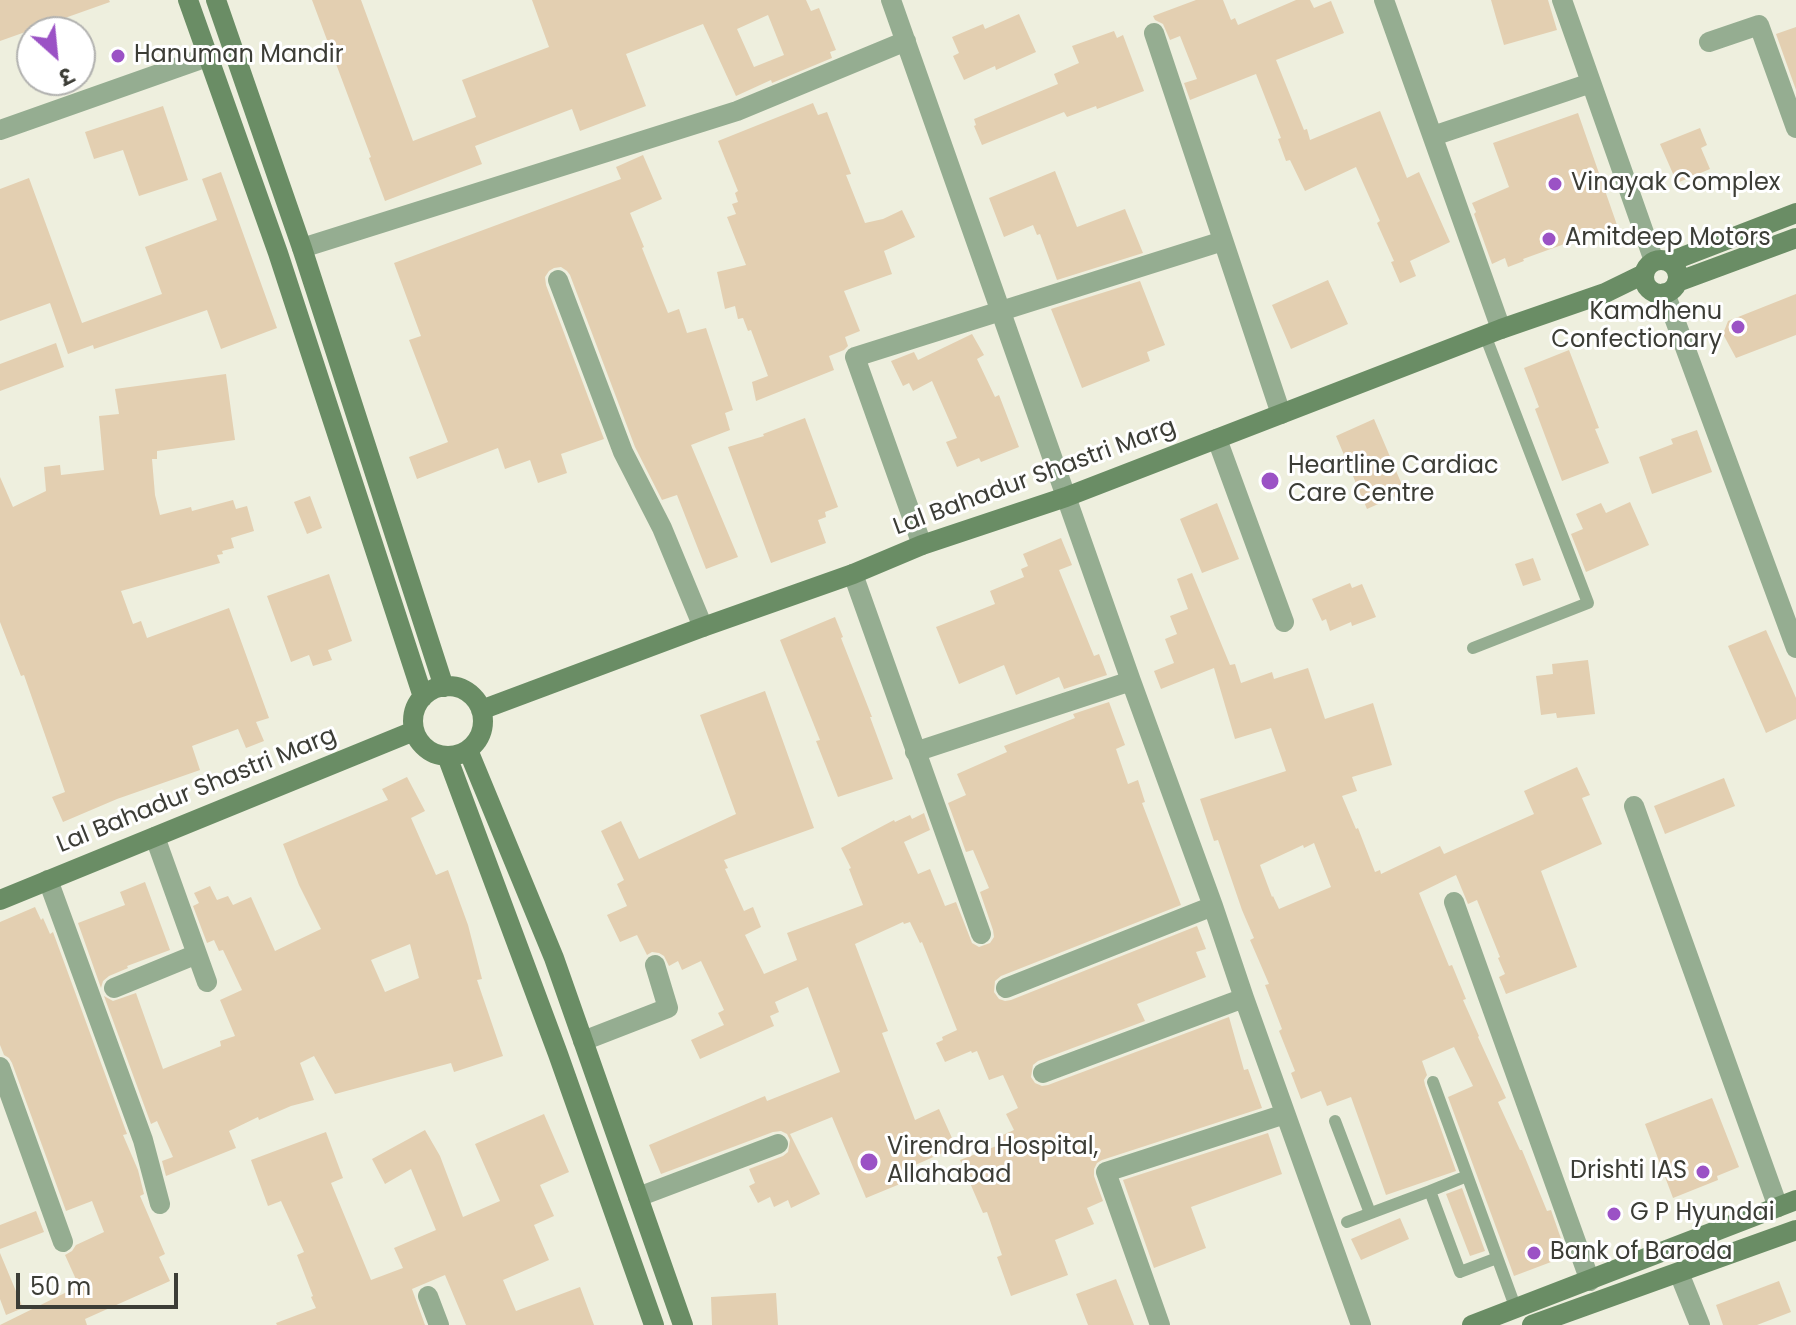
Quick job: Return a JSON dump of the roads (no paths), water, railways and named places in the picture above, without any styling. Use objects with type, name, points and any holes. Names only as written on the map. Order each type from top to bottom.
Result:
[{"type":"street","points":[[188,0],[278,253],[423,697]]},
{"type":"street","points":[[216,0],[302,248],[444,687]]},
{"type":"street","points":[[891,0],[1361,1325]]},
{"type":"street","points":[[1384,0],[1433,136],[1493,332]]},
{"type":"street","points":[[1562,0],[1796,648]]},
{"type":"street","points":[[1709,42],[1759,25],[1796,128]]},
{"type":"street","points":[[1154,33],[1281,414]]},
{"type":"street","points":[[302,248],[737,111],[906,41]]},
{"type":"street","points":[[0,130],[207,57]]},
{"type":"street","points":[[1433,136],[1591,83]]},
{"type":"street","points":[[1660,277],[1796,213]]},
{"type":"street","points":[[1660,277],[1796,238]]},
{"type":"street","points":[[922,545],[855,357],[1223,241]]},
{"type":"street","name":"Lal Bahadur Shastri Marg","points":[[481,710],[853,574],[922,545],[1066,497],[1493,332],[1660,277]]},
{"type":"street","points":[[558,280],[623,452],[662,528],[703,627]]},
{"type":"street","points":[[1217,439],[1284,622]]},
{"type":"street","points":[[853,574],[981,934]]},
{"type":"street","points":[[915,752],[1131,681]]},
{"type":"street","points":[[444,687],[467,692],[481,710],[483,721],[476,742],[458,755],[436,754],[426,749],[414,731],[413,719],[423,697],[432,690],[444,687]]},
{"type":"street","name":"Lal Bahadur Shastri Marg","points":[[0,900],[414,731]]},
{"type":"street","points":[[468,750],[554,958],[683,1325]]},
{"type":"street","points":[[447,756],[558,1054],[654,1325]]},
{"type":"street","points":[[1472,1325],[1787,1204],[1634,806]]},
{"type":"street","points":[[155,837],[207,982]]},
{"type":"street","points":[[48,880],[143,1140],[160,1204]]},
{"type":"street","points":[[1454,902],[1590,1281]]},
{"type":"street","points":[[1006,988],[1213,906]]},
{"type":"street","points":[[114,988],[197,954]]},
{"type":"street","points":[[583,1041],[668,1008],[655,965]]},
{"type":"street","points":[[1043,1073],[1244,998]]},
{"type":"street","points":[[0,1067],[63,1242]]},
{"type":"street","points":[[1160,1325],[1106,1172],[1285,1114]]},
{"type":"street","points":[[638,1197],[778,1144]]},
{"type":"street","points":[[1532,1325],[1796,1230]]},
{"type":"street","points":[[1679,1273],[1700,1325]]},
{"type":"street","points":[[428,1296],[439,1325]]},
{"type":"lane","points":[[1473,648],[1588,603],[1493,332]]},
{"type":"lane","points":[[1433,1082],[1516,1309]]},
{"type":"lane","points":[[1335,1121],[1370,1213]]},
{"type":"lane","points":[[1347,1222],[1467,1176]]},
{"type":"lane","points":[[1430,1191],[1460,1272],[1497,1258]]},
{"type":"place","name":"Hanuman Mandir","points":[[118,56]]},
{"type":"place","name":"Vinayak Complex","points":[[1555,184]]},
{"type":"place","name":"Amitdeep Motors","points":[[1549,239]]},
{"type":"place","name":"Kamdhenu Confectionary","points":[[1738,327]]},
{"type":"place","name":"Heartline Cardiac Care Centre","points":[[1270,481]]},
{"type":"place","name":"Virendra Hospital, Allahabad","points":[[869,1162]]},
{"type":"place","name":"Drishti IAS","points":[[1703,1172]]},
{"type":"place","name":"G P Hyundai","points":[[1614,1214]]},
{"type":"place","name":"Bank of Baroda","points":[[1534,1253]]}]
